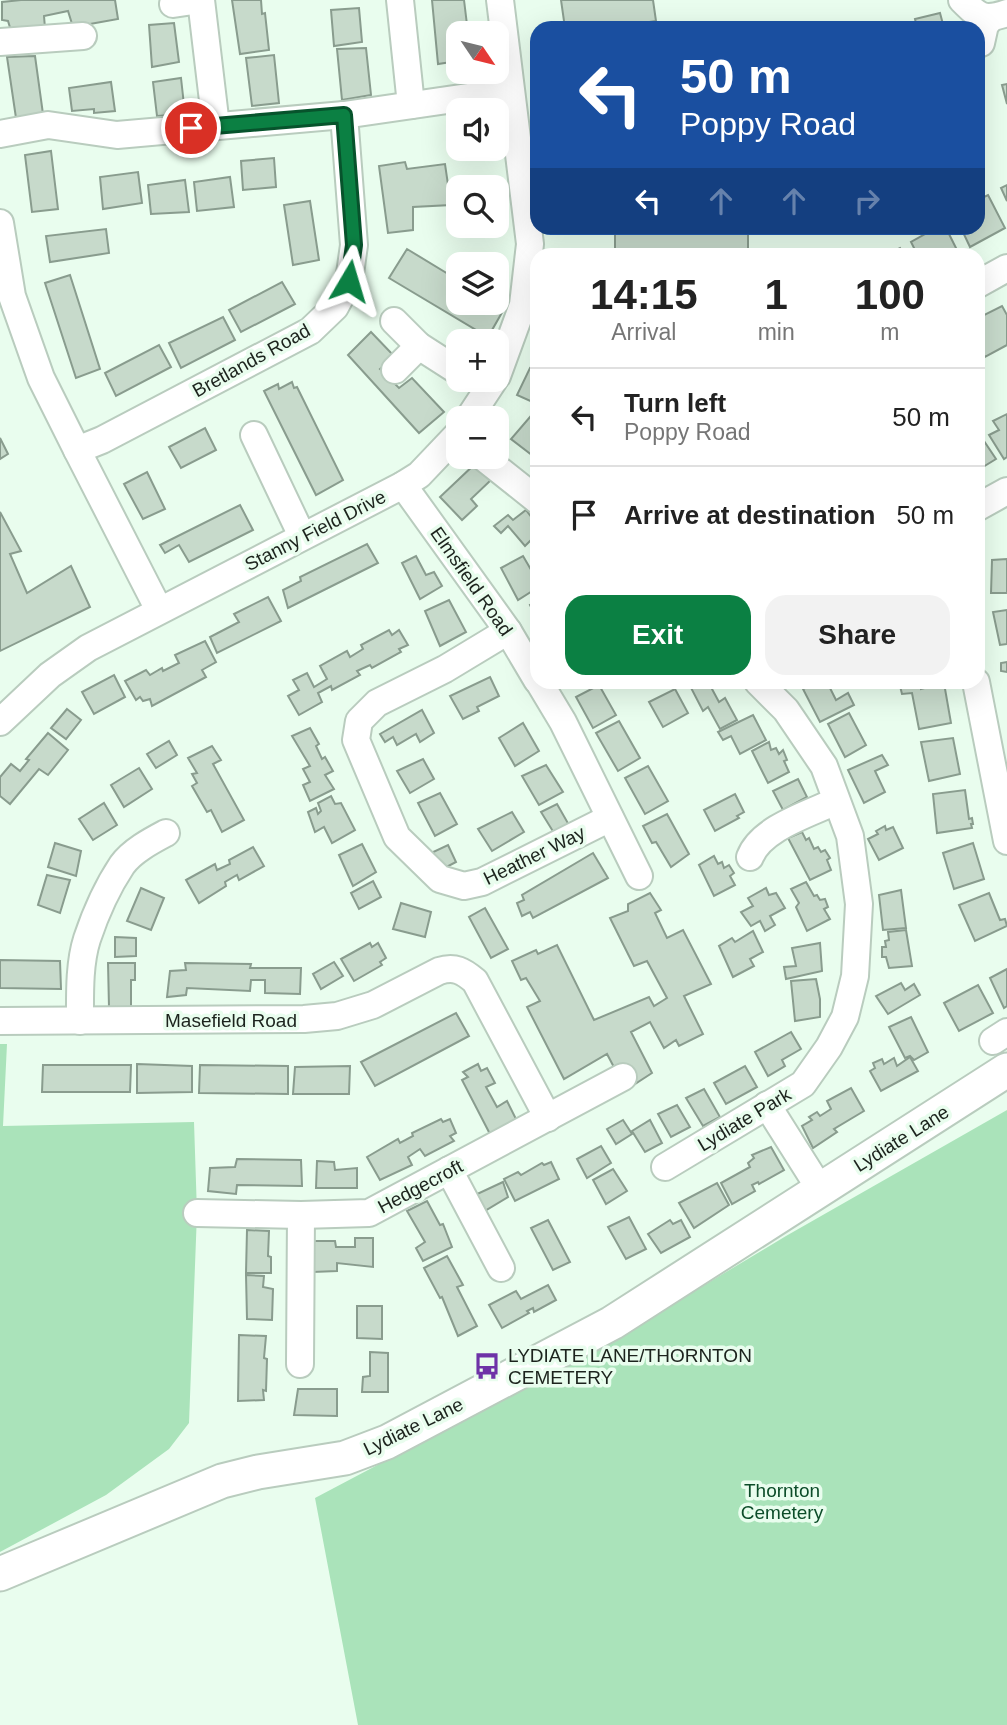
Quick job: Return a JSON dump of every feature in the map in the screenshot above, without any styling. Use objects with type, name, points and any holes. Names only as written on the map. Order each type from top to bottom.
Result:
[{"type":"main road","name":"Lydiate Lane","points":[[0,1574],[222,1482],[258,1472],[345,1458],[387,1442],[612,1323],[820,1189],[1002,1048]]},
{"type":"street","points":[[173,4],[201,0],[216,126]]},
{"type":"street","points":[[400,0],[411,105]]},
{"type":"street","name":"Stanny Field Drive","points":[[499,0],[530,244],[523,305],[509,335]]},
{"type":"street","points":[[962,0],[979,16],[999,15]]},
{"type":"street","points":[[985,26],[999,15]]},
{"type":"street","points":[[0,42],[83,36]]},
{"type":"street","points":[[0,134],[48,125],[117,135],[344,115],[509,92]]},
{"type":"street","name":"Bretlands Road","points":[[76,450],[102,440],[310,331],[335,307],[349,281],[354,245],[344,115]]},
{"type":"street","points":[[0,223],[12,296],[41,378],[159,610]]},
{"type":"street","points":[[985,280],[1007,268]]},
{"type":"street","points":[[394,321],[419,346],[446,363]]},
{"type":"street","points":[[394,370],[419,346]]},
{"type":"street","points":[[254,435],[303,536]]},
{"type":"street","name":"Stanny Field Drive","points":[[0,722],[50,675],[88,648],[404,485],[419,475],[446,447]]},
{"type":"street","points":[[498,469],[530,494]]},
{"type":"street","name":"Elmsfield Road","points":[[404,485],[508,631],[530,668]]},
{"type":"street","points":[[985,503],[1007,491]]},
{"type":"street","name":"Heather Way","points":[[508,631],[445,669],[377,703],[359,721],[356,740],[397,837],[440,879],[464,886],[482,882],[610,818]]},
{"type":"street","name":"Elmsfield Road","points":[[543,689],[563,722],[639,876]]},
{"type":"street","name":"Lydiate Park","points":[[665,1167],[803,1084],[829,1047],[845,1017],[855,976],[859,904],[850,836],[824,766],[786,710],[765,689]]},
{"type":"street","points":[[977,689],[1007,841]]},
{"type":"street","points":[[750,857],[754,845],[767,834],[836,801]]},
{"type":"street","points":[[80,1021],[80,986],[86,941],[105,898],[123,864],[143,846],[166,833]]},
{"type":"street","name":"Masefield Road","points":[[0,1021],[304,1019],[337,1016],[373,1005],[450,967],[465,972],[475,981],[548,1118]]},
{"type":"street","name":"Hedgecroft","points":[[197,1213],[369,1213],[623,1077]]},
{"type":"street","points":[[766,1105],[820,1189]]},
{"type":"street","points":[[449,1170],[501,1268]]},
{"type":"street","points":[[300,1364],[301,1215]]},
{"type":"green space","points":[[0,1044],[7,1044],[3,1126],[194,1122],[197,1213],[189,1423],[169,1449],[106,1495],[0,1552]]},
{"type":"green space","name":"Thornton Cemetery","points":[[1007,1110],[1007,1725],[358,1725],[315,1498],[603,1346],[786,1236]]},
{"type":"building","points":[[115,0],[118,19],[73,27],[68,11],[44,16],[45,28],[12,34],[8,21],[2,20],[2,2]]},
{"type":"building","points":[[232,0],[261,0],[269,50],[240,54]]},
{"type":"building","points":[[432,0],[464,0],[467,21],[446,21],[446,63],[438,64]]},
{"type":"building","points":[[561,0],[653,0],[656,21],[564,21]]},
{"type":"building","points":[[359,8],[362,42],[334,46],[331,10]]},
{"type":"building","points":[[940,13],[942,21],[915,21]]},
{"type":"building","points":[[174,23],[179,62],[152,67],[149,25]]},
{"type":"building","points":[[366,48],[371,95],[342,100],[337,49]]},
{"type":"building","points":[[274,55],[279,103],[252,106],[246,58]]},
{"type":"building","points":[[35,56],[43,114],[16,118],[7,57]]},
{"type":"building","points":[[181,78],[185,114],[157,116],[153,82]]},
{"type":"building","points":[[111,82],[115,111],[72,111],[69,88]]},
{"type":"building","points":[[1007,84],[1007,104],[1002,85]]},
{"type":"building","points":[[51,151],[58,209],[32,212],[25,155]]},
{"type":"building","points":[[274,158],[276,187],[243,190],[241,161]]},
{"type":"building","points":[[405,162],[407,169],[445,164],[446,205],[413,207],[413,230],[388,233],[379,166]]},
{"type":"building","points":[[138,172],[142,203],[103,209],[100,177]]},
{"type":"building","points":[[230,177],[234,207],[197,211],[194,182]]},
{"type":"building","points":[[185,180],[189,212],[151,214],[148,185]]},
{"type":"building","points":[[1007,185],[1007,201],[1001,188]]},
{"type":"building","points":[[988,195],[1005,228],[970,247],[964,235],[985,235],[985,196]]},
{"type":"building","points":[[310,201],[319,260],[293,265],[284,205]]},
{"type":"building","points":[[106,229],[109,253],[50,262],[46,236]]},
{"type":"building","points":[[615,235],[748,235],[748,248],[615,248]]},
{"type":"building","points":[[924,235],[950,235],[956,248],[914,248],[911,242]]},
{"type":"building","points":[[407,249],[446,273],[446,312],[389,278]]},
{"type":"building","points":[[70,275],[100,369],[76,378],[45,283]]},
{"type":"building","points":[[282,282],[295,304],[241,332],[229,310]]},
{"type":"building","points":[[1002,306],[1007,315],[1007,345],[985,357],[985,314]]},
{"type":"building","points":[[451,315],[501,315],[493,329],[475,329]]},
{"type":"building","points":[[223,317],[235,340],[181,368],[169,343]]},
{"type":"building","points":[[371,332],[394,356],[380,369],[399,388],[412,378],[444,412],[419,433],[348,355]]},
{"type":"building","points":[[159,345],[171,367],[116,396],[105,373]]},
{"type":"building","points":[[530,368],[530,401],[517,395]]},
{"type":"building","points":[[292,382],[294,388],[297,387],[343,480],[316,495],[264,391],[278,384],[279,389]]},
{"type":"building","points":[[1007,414],[1007,457],[1004,459],[989,435],[999,430],[993,421]]},
{"type":"building","points":[[530,417],[530,454],[511,439]]},
{"type":"building","points":[[205,428],[216,450],[181,468],[169,447]]},
{"type":"building","points":[[0,438],[8,454],[0,459]]},
{"type":"building","points":[[985,442],[996,459],[985,466]]},
{"type":"building","points":[[470,469],[482,469],[492,479],[471,499],[477,506],[462,520],[440,497]]},
{"type":"building","points":[[147,472],[165,509],[143,519],[124,484]]},
{"type":"building","points":[[240,505],[253,530],[189,562],[179,545],[165,553],[160,545]]},
{"type":"building","points":[[526,510],[530,515],[530,541],[525,546],[508,526],[501,533],[494,526],[508,515],[513,520]]},
{"type":"building","points":[[0,512],[21,551],[10,554],[27,593],[71,566],[90,607],[0,651]]},
{"type":"building","points":[[367,544],[378,563],[288,608],[283,590],[301,581],[300,577]]},
{"type":"building","points":[[416,556],[426,575],[434,572],[442,586],[420,599],[402,563]]},
{"type":"building","points":[[523,556],[530,568],[530,592],[518,600],[501,568]]},
{"type":"building","points":[[1007,559],[1007,593],[991,593],[992,560]]},
{"type":"building","points":[[268,597],[281,621],[217,653],[210,637],[239,622],[234,614]]},
{"type":"building","points":[[449,600],[466,632],[440,646],[425,611]]},
{"type":"building","points":[[1007,610],[1007,644],[1000,645],[993,612]]},
{"type":"building","points":[[389,630],[392,635],[399,630],[408,645],[399,649],[401,652],[372,668],[370,665],[357,671],[360,675],[332,690],[331,686],[318,693],[322,702],[299,715],[288,696],[299,690],[293,680],[307,673],[314,687],[327,679],[320,666],[347,651],[350,657],[363,649],[361,645]]},
{"type":"building","points":[[205,641],[216,662],[202,670],[206,677],[152,706],[150,699],[143,701],[140,697],[136,700],[125,681],[146,670],[150,675],[179,663],[175,655]]},
{"type":"building","points":[[1007,662],[1007,672],[1001,671],[1001,663]]},
{"type":"building","points":[[114,675],[125,697],[94,714],[82,692]]},
{"type":"building","points":[[490,677],[499,696],[477,707],[479,711],[463,719],[450,696]]},
{"type":"building","points":[[591,689],[601,689],[616,715],[593,728],[576,697]]},
{"type":"building","points":[[675,689],[688,713],[663,727],[649,702]]},
{"type":"building","points":[[692,689],[712,689],[719,702],[725,698],[737,720],[720,729],[708,707],[703,711]]},
{"type":"building","points":[[803,689],[830,689],[836,700],[848,693],[854,705],[820,722]]},
{"type":"building","points":[[901,689],[945,689],[951,723],[919,729],[912,693],[902,694]]},
{"type":"building","points":[[67,709],[81,720],[66,739],[51,728]]},
{"type":"building","points":[[422,710],[434,733],[420,742],[416,734],[397,745],[393,737],[385,742],[380,734]]},
{"type":"building","points":[[849,713],[866,745],[845,757],[828,724]]},
{"type":"building","points":[[753,715],[766,740],[740,754],[731,736],[723,740],[718,732]]},
{"type":"building","points":[[619,721],[640,758],[618,771],[596,733]]},
{"type":"building","points":[[523,723],[539,751],[515,766],[499,738]]},
{"type":"building","points":[[310,728],[319,744],[316,746],[322,759],[325,757],[333,771],[325,775],[334,789],[310,801],[303,785],[310,782],[303,769],[310,766],[292,736]]},
{"type":"building","points":[[48,733],[68,750],[48,775],[39,769],[10,804],[0,796],[0,777],[11,764],[20,771],[29,760],[26,759]]},
{"type":"building","points":[[953,738],[960,774],[929,781],[921,742]]},
{"type":"building","points":[[169,741],[177,755],[156,768],[147,754]]},
{"type":"building","points":[[769,742],[771,750],[776,748],[779,754],[783,750],[789,772],[768,783],[752,751]]},
{"type":"building","points":[[212,746],[221,760],[213,764],[244,820],[222,832],[211,810],[207,812],[192,786],[197,783],[192,774],[197,773],[188,758]]},
{"type":"building","points":[[882,755],[888,765],[875,771],[885,792],[864,803],[848,770]]},
{"type":"building","points":[[423,759],[434,779],[410,793],[397,771]]},
{"type":"building","points":[[546,765],[563,792],[539,805],[522,776]]},
{"type":"building","points":[[648,766],[668,801],[645,814],[625,778]]},
{"type":"building","points":[[139,768],[152,789],[124,807],[111,785]]},
{"type":"building","points":[[798,779],[807,797],[783,810],[773,791]]},
{"type":"building","points":[[965,790],[972,828],[937,833],[933,794]]},
{"type":"building","points":[[440,793],[457,824],[435,836],[418,803]]},
{"type":"building","points":[[735,794],[744,812],[737,816],[739,818],[715,831],[704,810]]},
{"type":"building","points":[[331,796],[335,804],[341,803],[355,830],[332,843],[324,827],[315,832],[308,812],[316,808],[318,814],[321,811],[318,803]]},
{"type":"building","points":[[104,803],[117,825],[93,840],[79,819]]},
{"type":"building","points":[[557,804],[569,825],[554,833],[541,812]]},
{"type":"building","points":[[512,812],[524,832],[492,851],[478,829]]},
{"type":"building","points":[[667,814],[689,854],[671,867],[656,842],[652,843],[643,826]]},
{"type":"building","points":[[885,826],[886,830],[893,827],[903,848],[879,860],[868,839],[878,834],[876,831]]},
{"type":"building","points":[[802,832],[806,840],[809,838],[814,849],[818,847],[821,852],[825,850],[830,858],[827,860],[831,870],[810,880],[788,838]]},
{"type":"building","points":[[55,843],[81,851],[76,876],[48,867]]},
{"type":"building","points":[[973,843],[984,879],[954,889],[943,853]]},
{"type":"building","points":[[362,844],[376,872],[353,886],[339,855]]},
{"type":"building","points":[[448,845],[456,862],[439,871],[429,854]]},
{"type":"building","points":[[253,847],[264,866],[239,880],[237,875],[225,882],[226,886],[199,903],[186,880],[215,864],[217,870],[230,864],[229,860]]},
{"type":"building","points":[[593,853],[608,878],[533,918],[530,912],[522,916],[517,903],[524,900],[522,895]]},
{"type":"building","points":[[714,856],[718,864],[722,862],[724,868],[729,865],[734,873],[730,876],[735,885],[714,896],[699,865]]},
{"type":"building","points":[[47,875],[70,880],[60,913],[38,905]]},
{"type":"building","points":[[373,881],[381,897],[359,909],[351,893]]},
{"type":"building","points":[[806,882],[814,896],[817,895],[820,900],[825,899],[828,907],[824,909],[830,919],[807,931],[796,907],[799,903],[791,889]]},
{"type":"building","points":[[141,888],[164,898],[151,930],[127,921]]},
{"type":"building","points":[[766,888],[769,895],[776,893],[785,908],[770,916],[775,925],[765,931],[760,921],[751,926],[741,912],[753,906],[748,898]]},
{"type":"building","points":[[901,890],[906,928],[883,930],[879,895]]},
{"type":"building","points":[[650,893],[661,910],[655,913],[667,938],[683,930],[711,984],[684,996],[703,1034],[679,1046],[676,1040],[664,1048],[650,1022],[631,1032],[652,1073],[635,1084],[626,1065],[616,1071],[607,1054],[564,1079],[527,1007],[540,1001],[526,978],[521,980],[512,961],[536,950],[538,954],[557,945],[594,1020],[649,997],[654,1006],[667,998],[647,961],[634,966],[610,918],[628,911],[628,904]]},
{"type":"building","points":[[989,893],[1000,920],[1005,919],[1007,926],[975,941],[959,905]]},
{"type":"building","points":[[401,903],[431,912],[425,937],[393,929]]},
{"type":"building","points":[[485,908],[508,949],[491,958],[469,917]]},
{"type":"building","points":[[906,930],[912,966],[889,968],[886,957],[882,957],[882,947],[886,947],[885,941],[889,940],[888,932]]},
{"type":"building","points":[[753,931],[763,952],[750,959],[754,966],[733,977],[719,946],[732,938],[735,942]]},
{"type":"building","points":[[115,937],[136,938],[136,956],[115,957]]},
{"type":"building","points":[[370,943],[372,947],[378,943],[386,958],[380,962],[382,965],[354,981],[341,959]]},
{"type":"building","points":[[820,943],[822,971],[786,979],[784,967],[796,966],[792,948]]},
{"type":"building","points":[[0,960],[60,961],[61,989],[0,988]]},
{"type":"building","points":[[334,962],[343,976],[321,989],[313,974]]},
{"type":"building","points":[[108,963],[135,963],[135,980],[131,980],[131,1007],[109,1007]]},
{"type":"building","points":[[185,963],[251,964],[250,968],[301,968],[300,994],[265,993],[265,980],[251,980],[250,991],[187,988],[186,995],[167,997],[170,971],[186,970]]},
{"type":"building","points":[[1007,969],[1007,1006],[1004,1008],[990,978]]},
{"type":"building","points":[[816,979],[820,1017],[795,1021],[791,981]]},
{"type":"building","points":[[901,983],[905,990],[914,984],[920,995],[888,1014],[876,996]]},
{"type":"building","points":[[978,985],[993,1013],[959,1031],[944,1003]]},
{"type":"building","points":[[456,1013],[469,1036],[375,1086],[361,1062]]},
{"type":"building","points":[[911,1017],[928,1052],[914,1060],[910,1056],[905,1058],[889,1027]]},
{"type":"building","points":[[791,1032],[801,1049],[782,1060],[785,1066],[768,1076],[755,1052]]},
{"type":"building","points":[[910,1057],[918,1071],[881,1091],[870,1071],[875,1068],[873,1063],[882,1059],[884,1064],[894,1058],[897,1066]]},
{"type":"building","points":[[137,1064],[192,1066],[192,1092],[137,1093]]},
{"type":"building","points":[[478,1064],[481,1071],[487,1068],[495,1083],[486,1087],[497,1107],[507,1101],[516,1119],[490,1134],[462,1080],[468,1077],[463,1072]]},
{"type":"building","points":[[43,1065],[131,1065],[130,1092],[42,1092]]},
{"type":"building","points":[[200,1065],[288,1066],[288,1094],[199,1093]]},
{"type":"building","points":[[350,1066],[349,1094],[293,1094],[295,1067]]},
{"type":"building","points":[[745,1066],[757,1087],[726,1104],[714,1083]]},
{"type":"building","points":[[851,1088],[864,1111],[834,1129],[837,1132],[813,1148],[802,1126],[812,1120],[809,1117],[817,1112],[820,1116],[831,1109],[827,1101]]},
{"type":"building","points":[[704,1089],[720,1117],[703,1126],[686,1098]]},
{"type":"building","points":[[677,1105],[690,1127],[671,1137],[658,1114]]},
{"type":"building","points":[[441,1119],[443,1122],[450,1119],[456,1133],[450,1136],[454,1141],[425,1156],[420,1149],[408,1157],[412,1165],[380,1180],[367,1157],[398,1139],[400,1143],[413,1136],[412,1133]]},
{"type":"building","points":[[623,1120],[632,1134],[616,1144],[607,1129]]},
{"type":"building","points":[[650,1120],[662,1143],[645,1152],[632,1131]]},
{"type":"building","points":[[601,1146],[611,1163],[587,1178],[577,1159]]},
{"type":"building","points":[[771,1147],[784,1170],[752,1185],[755,1191],[732,1204],[721,1183],[750,1167],[748,1163],[754,1158],[752,1155]]},
{"type":"building","points":[[237,1159],[301,1160],[302,1186],[237,1185],[236,1194],[208,1191],[210,1168],[235,1167]]},
{"type":"building","points":[[317,1161],[334,1162],[335,1170],[357,1168],[357,1188],[316,1188]]},
{"type":"building","points":[[551,1162],[559,1179],[515,1201],[504,1179],[518,1172],[521,1175],[542,1163],[544,1165]]},
{"type":"building","points":[[613,1169],[627,1191],[606,1204],[593,1180]]},
{"type":"building","points":[[503,1182],[508,1197],[483,1212],[475,1195]]},
{"type":"building","points":[[717,1183],[729,1205],[694,1228],[679,1203]]},
{"type":"building","points":[[427,1201],[440,1225],[443,1224],[452,1247],[423,1261],[416,1248],[425,1242],[407,1211]]},
{"type":"building","points":[[629,1217],[646,1249],[626,1259],[608,1227]]},
{"type":"building","points":[[548,1220],[570,1262],[553,1270],[531,1228]]},
{"type":"building","points":[[670,1220],[673,1224],[681,1220],[690,1237],[661,1253],[648,1234]]},
{"type":"building","points":[[247,1230],[269,1231],[268,1256],[271,1257],[271,1273],[246,1273]]},
{"type":"building","points":[[355,1238],[373,1238],[373,1267],[337,1263],[337,1271],[313,1272],[314,1241],[335,1241],[336,1247],[355,1247]]},
{"type":"building","points":[[447,1256],[463,1285],[457,1287],[477,1326],[458,1336],[442,1297],[440,1298],[424,1268]]},
{"type":"building","points":[[246,1275],[264,1276],[263,1287],[273,1289],[272,1320],[247,1319]]},
{"type":"building","points":[[548,1285],[556,1300],[534,1312],[533,1308],[527,1311],[529,1313],[502,1328],[489,1305],[516,1291],[521,1299]]},
{"type":"building","points":[[357,1306],[382,1306],[382,1339],[357,1338]]},
{"type":"building","points":[[239,1335],[266,1336],[264,1400],[238,1401]]},
{"type":"building","points":[[370,1352],[388,1353],[388,1392],[362,1392],[363,1377],[370,1376]]},
{"type":"building","points":[[298,1389],[337,1389],[337,1416],[294,1415]]},
{"type":"place","name":"LYDIATE LANE/THORNTON CEMETERY","points":[[487,1366]]},
{"type":"route","points":[[191,128],[344,115],[354,245],[349,281]]}]
